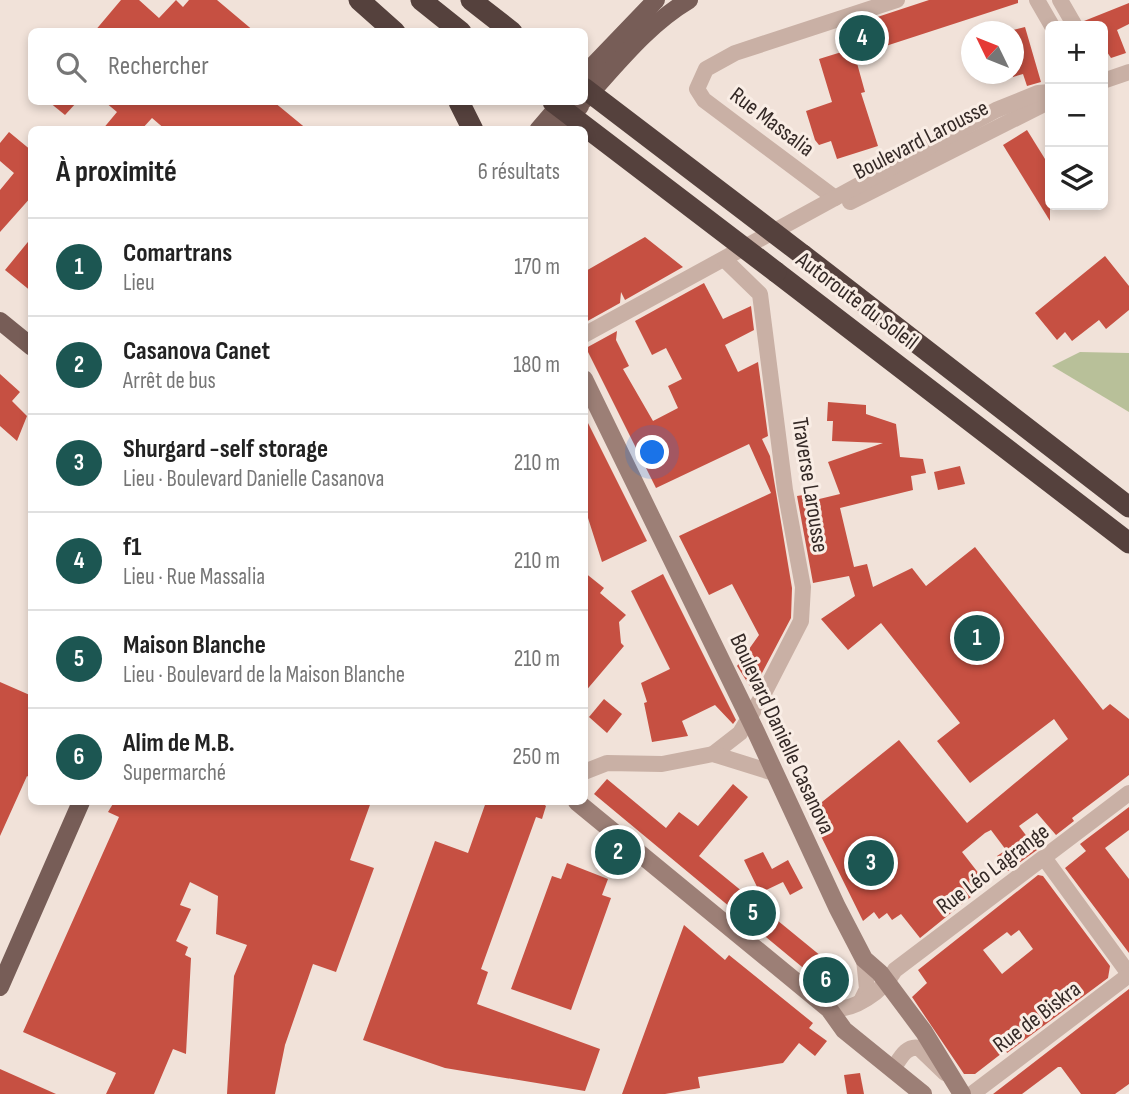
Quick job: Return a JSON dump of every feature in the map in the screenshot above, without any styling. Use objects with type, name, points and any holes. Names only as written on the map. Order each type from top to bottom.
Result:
[{"type":"highway","points":[[359,0],[390,28]]},
{"type":"highway","points":[[421,0],[456,28]]},
{"type":"highway","points":[[471,0],[507,28]]},
{"type":"highway","name":"Autoroute du Soleil","points":[[588,91],[1129,507]]},
{"type":"highway","points":[[460,105],[471,126]]},
{"type":"highway","name":"Autoroute du Soleil","points":[[556,105],[584,126]]},
{"type":"highway","name":"Autoroute du Soleil","points":[[588,129],[1129,543]]},
{"type":"main road","points":[[588,70],[656,0]]},
{"type":"main road","points":[[588,97],[653,26],[689,0]]},
{"type":"main road","points":[[541,126],[559,105]]},
{"type":"main road","points":[[562,126],[581,105]]},
{"type":"main road","points":[[0,321],[28,344]]},
{"type":"main road","points":[[0,987],[79,805]]},
{"type":"street","name":"Rue Massalia","points":[[835,198],[704,100],[697,89],[700,77],[705,69],[736,53],[897,0]]},
{"type":"street","points":[[1037,0],[1049,21]]},
{"type":"street","points":[[1060,0],[1071,21]]},
{"type":"street","points":[[1108,78],[1129,72]]},
{"type":"street","name":"Boulevard Larousse","points":[[588,333],[996,110],[1045,92]]},
{"type":"street","name":"Boulevard Larousse","points":[[811,212],[835,210],[1045,105]]},
{"type":"street","name":"Traverse Larousse","points":[[713,754],[734,739],[749,719],[801,621],[803,587],[781,460],[760,294],[725,260]]},
{"type":"street","name":"Boulevard Danielle Casanova","points":[[588,387],[864,959],[924,1032],[958,1088]]},
{"type":"street","points":[[588,770],[607,763],[662,764],[713,754],[774,773]]},
{"type":"street","name":"Rue Léo Lagrange","points":[[829,1009],[841,1011],[887,984],[895,970],[1129,793]]},
{"type":"street","points":[[581,805],[829,1009],[844,1030],[923,1094]]},
{"type":"street","points":[[1045,859],[1129,974]]},
{"type":"street","points":[[861,1001],[867,989],[864,959]]},
{"type":"street","name":"Rue de Biskra","points":[[972,1094],[1129,974]]},
{"type":"street","points":[[892,1069],[909,1048],[919,1048],[958,1088]]},
{"type":"street","points":[[909,1082],[932,1094]]},
{"type":"green space","points":[[1080,352],[1129,353],[1129,412],[1052,366]]},
{"type":"building","points":[[121,0],[139,0],[159,18],[176,0],[183,7],[189,0],[217,0],[250,28],[97,28]]},
{"type":"building","points":[[929,0],[1018,0],[1018,3],[855,56],[865,92],[861,93],[878,146],[837,159],[831,141],[819,145],[815,140],[806,111],[832,102],[819,59],[848,50],[841,29]]},
{"type":"building","points":[[1129,3],[1129,24],[1117,30],[1126,53],[1111,58],[1108,54],[1108,21],[1084,21]]},
{"type":"building","points":[[1024,27],[1041,82],[1027,86],[1024,77]]},
{"type":"building","points":[[53,105],[74,105],[65,115]]},
{"type":"building","points":[[109,105],[278,105],[303,126],[161,126],[152,118],[145,126],[105,126],[117,112]]},
{"type":"building","points":[[1027,130],[1045,159],[1045,210],[1050,210],[1050,221],[1003,145]]},
{"type":"building","points":[[9,132],[28,148],[28,200],[0,232],[0,190],[14,173],[0,161],[0,143]]},
{"type":"building","points":[[645,237],[683,267],[625,300],[621,292],[620,303],[588,321],[588,270]]},
{"type":"building","points":[[28,242],[28,289],[5,270]]},
{"type":"building","points":[[1105,256],[1129,286],[1129,310],[1106,329],[1099,320],[1072,341],[1065,332],[1057,340],[1035,313]]},
{"type":"building","points":[[704,283],[723,319],[751,306],[754,330],[725,345],[738,372],[758,362],[768,436],[762,439],[770,456],[792,588],[791,618],[761,675],[751,688],[737,666],[759,635],[732,584],[709,595],[679,536],[771,493],[749,444],[656,488],[588,352],[588,347],[617,331],[616,340],[629,366],[623,369],[653,421],[678,408],[668,386],[682,379],[666,348],[652,355],[635,321]]},
{"type":"building","points":[[0,374],[20,392],[12,401],[27,416],[17,441],[0,426]]},
{"type":"building","points":[[828,402],[866,405],[866,414],[896,424],[900,457],[923,459],[926,473],[911,476],[913,490],[840,508],[854,567],[867,564],[873,587],[912,568],[926,586],[975,547],[1103,710],[1110,704],[1129,719],[1129,775],[1072,818],[1074,821],[1056,835],[1037,813],[1019,826],[1037,850],[1008,871],[997,856],[1006,850],[991,830],[985,833],[962,852],[987,884],[920,938],[901,914],[892,920],[887,913],[879,919],[874,912],[863,921],[814,822],[824,814],[817,806],[899,740],[967,823],[1068,739],[1054,719],[970,783],[937,741],[960,723],[881,623],[848,650],[821,619],[855,596],[849,576],[813,583],[797,496],[809,494],[811,501],[840,494],[828,462],[883,443],[832,441],[833,421],[827,421]]},
{"type":"building","points":[[588,423],[647,541],[602,562],[588,518]]},
{"type":"building","points":[[960,466],[965,484],[938,490],[934,472]]},
{"type":"building","points":[[663,574],[736,720],[733,724],[715,705],[682,721],[688,736],[652,742],[644,703],[647,702],[641,683],[670,669],[631,591]]},
{"type":"building","points":[[588,575],[604,588],[600,593],[626,615],[619,622],[621,643],[624,646],[588,688]]},
{"type":"building","points":[[0,682],[28,694],[28,777],[0,836]]},
{"type":"building","points":[[604,699],[622,714],[607,733],[589,717]]},
{"type":"building","points":[[607,779],[666,828],[679,812],[698,826],[733,784],[748,797],[699,856],[838,970],[825,986],[594,794]]},
{"type":"building","points":[[112,805],[370,805],[350,860],[374,868],[336,972],[313,964],[285,1045],[275,1094],[227,1094],[234,976],[247,945],[216,934],[218,896],[190,882],[180,905],[191,909],[176,941],[188,947],[185,955],[191,958],[186,1054],[173,1049],[154,1094],[106,1094],[116,1073],[23,1032],[119,817],[108,812]]},
{"type":"building","points":[[485,805],[546,806],[542,819],[536,817],[481,969],[488,972],[477,1004],[600,1049],[585,1091],[445,1068],[363,1040],[435,841],[468,853]]},
{"type":"building","points":[[1129,807],[1129,830],[1105,848],[1129,879],[1129,953],[1065,868],[1086,851],[1080,844]]},
{"type":"building","points":[[763,852],[772,869],[788,860],[803,888],[790,895],[783,882],[760,893],[744,860]]},
{"type":"building","points":[[567,863],[608,879],[602,895],[611,898],[571,1010],[511,989],[552,876],[561,879]]},
{"type":"building","points":[[1038,875],[1043,876],[1110,966],[1108,978],[975,1074],[964,1074],[912,997],[927,983],[918,970]],"holes":[[[1019,930],[1033,949],[1002,974],[983,950],[1007,932],[1011,936]]]},
{"type":"building","points":[[684,925],[725,960],[729,955],[813,1023],[809,1028],[827,1041],[815,1056],[799,1043],[783,1063],[698,1077],[700,1088],[665,1094],[622,1094]]},
{"type":"building","points":[[1129,989],[1129,1084],[1115,1094],[1081,1094],[1061,1067],[1058,1067],[1022,1094],[993,1094]]},
{"type":"building","points":[[0,1069],[56,1094],[0,1094]]},
{"type":"building","points":[[860,1073],[864,1094],[847,1094],[844,1075]]},
{"type":"place","name":"f1","points":[[862,38]]},
{"type":"place","name":"Comartrans","points":[[977,638]]},
{"type":"place","name":"Casanova Canet","points":[[618,852]]},
{"type":"place","name":"Shurgard -self storage","points":[[871,863]]},
{"type":"place","name":"Maison Blanche","points":[[753,913]]},
{"type":"place","name":"Alim de M.B.","points":[[826,980]]}]
